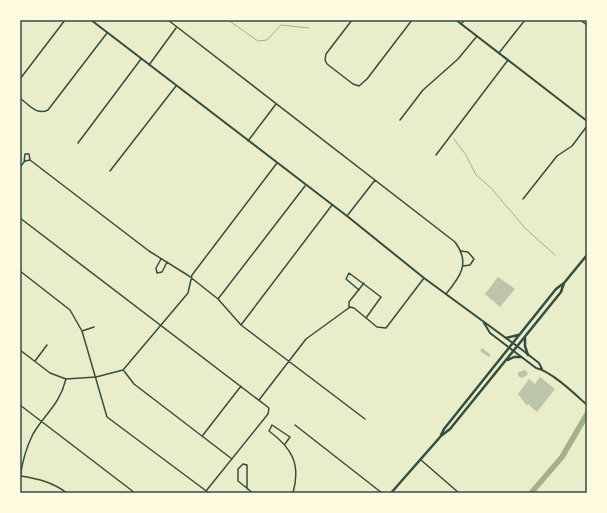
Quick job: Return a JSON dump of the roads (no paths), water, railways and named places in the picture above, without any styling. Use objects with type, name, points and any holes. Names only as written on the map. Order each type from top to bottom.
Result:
[{"type":"main road","points":[[91,20],[305,186],[347,216],[424,278],[518,346],[539,363],[542,369],[586,405]]},
{"type":"main road","points":[[456,20],[587,121]]},
{"type":"main road","points":[[441,436],[444,429],[520,333],[556,289],[564,283],[587,255]]},
{"type":"main road","points":[[391,493],[441,436],[450,429],[561,292],[564,283]]},
{"type":"main road","points":[[483,322],[490,333],[536,368],[542,369]]},
{"type":"main road","points":[[506,338],[513,337],[520,333]]},
{"type":"main road","points":[[525,337],[525,346],[528,355]]},
{"type":"main road","points":[[506,361],[514,357],[522,357]]},
{"type":"street","points":[[20,79],[66,20]]},
{"type":"street","points":[[168,20],[455,242],[461,251],[463,266],[460,276],[446,294]]},
{"type":"street","points":[[352,20],[326,54],[325,60],[326,64],[353,84],[359,86],[367,79],[412,20]]},
{"type":"street","points":[[462,24],[464,20]]},
{"type":"street","points":[[498,53],[525,20]]},
{"type":"street","points":[[580,20],[587,25]]},
{"type":"street","points":[[149,65],[177,27]]},
{"type":"street","points":[[20,98],[38,112],[43,113],[48,110],[107,33]]},
{"type":"street","points":[[400,120],[423,90],[458,59],[477,36]]},
{"type":"street","points":[[78,143],[141,59]]},
{"type":"street","points":[[436,155],[508,60]]},
{"type":"street","points":[[110,171],[176,86]]},
{"type":"street","points":[[248,141],[276,104]]},
{"type":"street","points":[[523,199],[557,156],[572,146],[587,126]]},
{"type":"street","points":[[24,162],[25,154],[29,154],[30,160],[160,259],[192,279],[218,299],[241,325],[289,363],[365,419]]},
{"type":"street","points":[[20,166],[27,160],[30,160]]},
{"type":"street","points":[[20,350],[50,373],[66,379],[96,377],[123,370],[188,293],[192,275],[277,164]]},
{"type":"street","points":[[347,216],[375,180]]},
{"type":"street","points":[[218,299],[305,186]]},
{"type":"street","points":[[241,325],[332,206]]},
{"type":"street","points":[[20,218],[241,386],[269,410],[268,414],[208,492],[107,416],[82,331],[70,310],[20,271]]},
{"type":"street","points":[[461,251],[472,254],[474,259],[470,265],[463,266]]},
{"type":"street","points":[[160,259],[156,268],[157,273],[162,272],[167,262]]},
{"type":"street","points":[[359,290],[346,279],[347,274],[350,272],[381,297],[366,318]]},
{"type":"street","points":[[259,400],[310,336],[349,308],[354,308],[377,327],[386,328],[424,278]]},
{"type":"street","points":[[349,308],[349,302],[364,283]]},
{"type":"street","points":[[82,331],[94,327]]},
{"type":"street","points":[[35,361],[47,344]]},
{"type":"street","points":[[123,370],[134,384],[203,435],[232,459]]},
{"type":"street","points":[[66,379],[60,399],[34,434],[24,457],[20,477],[47,481],[56,485],[67,493]]},
{"type":"street","points":[[203,435],[241,386]]},
{"type":"street","points":[[20,405],[135,493]]},
{"type":"street","points":[[285,444],[290,437],[272,425],[269,431],[285,444],[297,471],[297,479],[293,493]]},
{"type":"street","points":[[295,425],[382,493]]},
{"type":"street","points":[[20,456],[24,457]]},
{"type":"street","points":[[420,460],[459,493]]},
{"type":"street","points":[[247,489],[247,465],[243,464],[238,469],[238,481],[247,489],[253,493]]},
{"type":"waterway","points":[[228,20],[258,41],[267,40],[281,25],[309,28]]},
{"type":"waterway","points":[[454,139],[466,155],[476,175],[490,187],[526,229],[555,255]]},
{"type":"waterway","points":[[531,493],[562,457],[587,414]]}]
